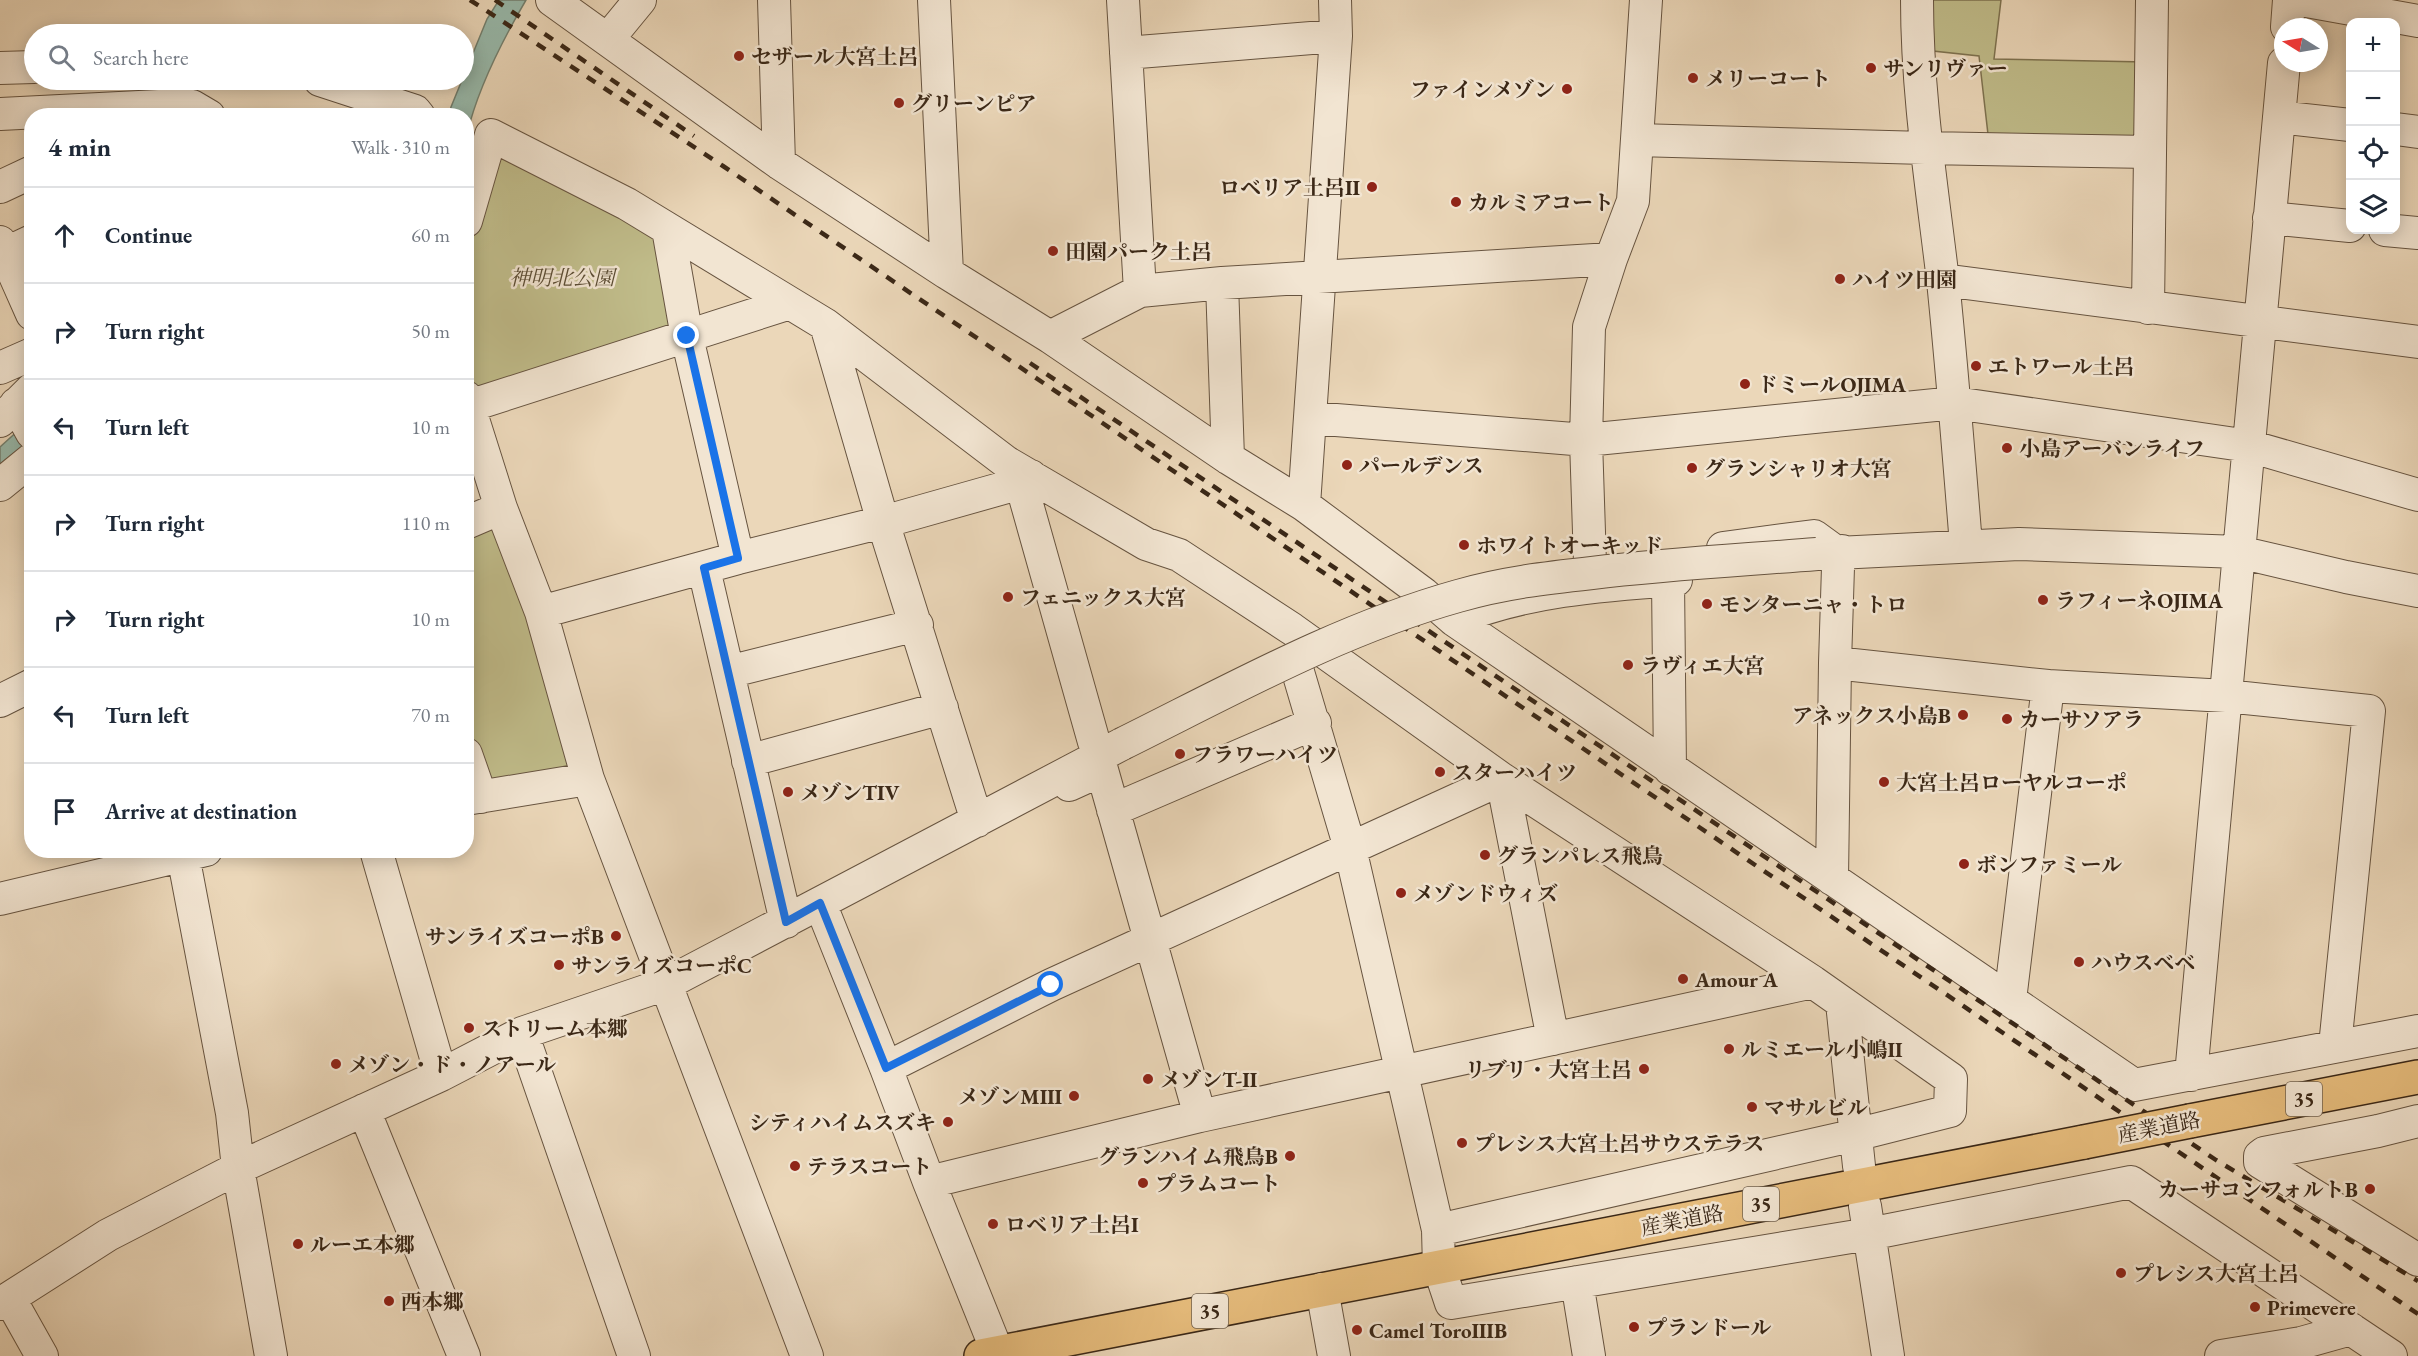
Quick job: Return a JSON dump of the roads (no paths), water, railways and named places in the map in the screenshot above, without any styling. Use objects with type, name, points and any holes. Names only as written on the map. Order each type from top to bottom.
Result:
[{"type":"main road","name":"産業道路","points":[[993,1355],[2418,1077]]},
{"type":"street","points":[[552,0],[779,163],[1050,337],[1228,458],[1305,505],[1424,594],[1454,620],[2134,1085],[2418,1031]]},
{"type":"street","points":[[608,39],[640,0]]},
{"type":"street","points":[[774,0],[779,163]]},
{"type":"street","points":[[934,0],[947,273]]},
{"type":"street","points":[[1123,0],[1140,291]]},
{"type":"street","points":[[1305,505],[1336,36],[1335,0]]},
{"type":"street","points":[[1590,563],[1586,440],[1589,327],[1633,201],[1646,0]]},
{"type":"street","points":[[1917,0],[1917,36],[1925,148],[1955,404],[1966,545]]},
{"type":"street","points":[[2148,308],[2152,0]]},
{"type":"street","points":[[2288,18],[2289,0]]},
{"type":"street","points":[[2301,0],[2418,21]]},
{"type":"street","points":[[1126,53],[1336,36]]},
{"type":"street","points":[[0,68],[24,67]]},
{"type":"street","points":[[2191,1075],[2283,72]]},
{"type":"street","points":[[351,90],[406,108]]},
{"type":"street","points":[[179,108],[192,106],[195,108]]},
{"type":"street","points":[[0,114],[24,114]]},
{"type":"street","points":[[2279,117],[2346,124]]},
{"type":"street","points":[[2400,130],[2418,132]]},
{"type":"street","points":[[474,193],[491,135],[627,204],[826,325],[1006,462],[1026,480],[1146,544],[1179,555],[1304,637],[1502,779],[1813,982],[1951,1079],[1950,1111],[1857,1150],[1438,1230]]},
{"type":"street","points":[[1637,140],[2150,152]]},
{"type":"street","points":[[0,187],[24,176]]},
{"type":"street","points":[[2270,218],[2346,226]]},
{"type":"street","points":[[668,229],[687,336],[738,558]]},
{"type":"street","points":[[2400,231],[2418,233]]},
{"type":"street","points":[[9,248],[24,291]]},
{"type":"street","points":[[1050,337],[1140,291],[1222,283],[1611,260]]},
{"type":"street","points":[[1942,280],[2418,342]]},
{"type":"street","points":[[1222,283],[1228,458]]},
{"type":"street","points":[[474,399],[790,303]]},
{"type":"street","points":[[826,325],[883,522],[977,821]]},
{"type":"street","points":[[0,368],[24,358]]},
{"type":"street","points":[[1311,418],[1586,440],[1955,404],[2248,446],[2418,495]]},
{"type":"street","points":[[474,420],[501,508],[540,612],[588,779],[807,1356]]},
{"type":"street","points":[[0,484],[24,465]]},
{"type":"street","points":[[540,612],[738,558],[883,522],[1026,480]]},
{"type":"street","points":[[1026,480],[1108,743]]},
{"type":"street","points":[[474,520],[501,508]]},
{"type":"street","points":[[1424,594],[1497,572],[1814,536],[1833,556],[1835,663],[1832,879]]},
{"type":"street","points":[[1108,743],[1381,621],[1458,596],[1521,581],[1620,570],[1966,545],[2019,544],[2239,552],[2418,591]]},
{"type":"street","points":[[1454,620],[1516,599],[1833,556]]},
{"type":"street","points":[[704,568],[786,922]]},
{"type":"street","points":[[1668,580],[1670,769]]},
{"type":"street","points":[[728,672],[917,625]]},
{"type":"street","points":[[42,1356],[5,1302],[108,1235],[238,1168],[441,1075],[522,1033],[666,984],[1024,796],[1108,743],[1304,637]]},
{"type":"street","points":[[1835,663],[2048,686],[2226,696],[2369,711],[2335,1046]]},
{"type":"street","points":[[1298,672],[1315,723],[1350,848],[1438,1230],[1439,1267],[1451,1303],[1577,1282],[1867,1220],[2131,1182],[2391,1356]]},
{"type":"street","points":[[2010,1000],[2048,686]]},
{"type":"street","points":[[0,701],[24,689]]},
{"type":"street","points":[[748,761],[942,708]]},
{"type":"street","points":[[1113,810],[1315,723]]},
{"type":"street","points":[[1024,796],[1051,793],[1102,770],[1200,1116]]},
{"type":"street","points":[[474,798],[588,779]]},
{"type":"street","points":[[886,1068],[1051,985],[1502,779]]},
{"type":"street","points":[[1502,779],[1553,1039]]},
{"type":"street","points":[[0,899],[166,858]]},
{"type":"street","points":[[191,858],[232,1113],[238,1168],[270,1356]]},
{"type":"street","points":[[378,858],[441,1075]]},
{"type":"street","points":[[820,903],[886,1068],[993,1355]]},
{"type":"street","points":[[929,1182],[1200,1116],[1813,982]]},
{"type":"street","points":[[1842,1003],[1857,1150]]},
{"type":"street","points":[[522,1033],[634,1356]]},
{"type":"street","points":[[364,1110],[464,1356]]},
{"type":"street","points":[[2418,1121],[2264,1153],[2260,1156],[2260,1162],[2418,1260]]},
{"type":"street","points":[[1867,1220],[1888,1356]]},
{"type":"street","points":[[1577,1282],[1589,1356]]},
{"type":"street","points":[[1322,1289],[1334,1356]]},
{"type":"street","points":[[2221,1356],[2302,1349],[2351,1329]]},
{"type":"railway","points":[[470,0],[723,166],[2418,1314]]},
{"type":"railway","points":[[495,0],[694,136]]},
{"type":"railway","points":[[1030,363],[2216,1160],[2418,1281]]},
{"type":"place","name":"セザール大宮土呂","points":[[739,56]]},
{"type":"place","name":"サンリヴァー","points":[[1871,68]]},
{"type":"place","name":"メリーコート","points":[[1693,78]]},
{"type":"place","name":"ファインメゾン","points":[[1567,89]]},
{"type":"place","name":"グリーンピア","points":[[899,103]]},
{"type":"place","name":"ロベリア土呂Ⅱ","points":[[1372,187]]},
{"type":"place","name":"カルミアコート","points":[[1456,202]]},
{"type":"place","name":"田園パーク土呂","points":[[1053,251]]},
{"type":"place","name":"ハイツ田園","points":[[1840,279]]},
{"type":"place","name":"エトワール土呂","points":[[1976,366]]},
{"type":"place","name":"ドミールOJIMA","points":[[1745,384]]},
{"type":"place","name":"小島アーバンライフ","points":[[2007,448]]},
{"type":"place","name":"パールデンス","points":[[1347,465]]},
{"type":"place","name":"グランシャリオ大宮","points":[[1692,468]]},
{"type":"place","name":"ホワイトオーキッド","points":[[1464,545]]},
{"type":"place","name":"フェニックス大宮","points":[[1008,597]]},
{"type":"place","name":"ラフィーネOJIMA","points":[[2043,600]]},
{"type":"place","name":"モンターニャ・トロ","points":[[1707,604]]},
{"type":"place","name":"ラヴィエ大宮","points":[[1628,665]]},
{"type":"place","name":"アネックス小島B","points":[[1963,715]]},
{"type":"place","name":"カーサソアラ","points":[[2007,719]]},
{"type":"place","name":"フラワーハイツ","points":[[1180,754]]},
{"type":"place","name":"スターハイツ","points":[[1440,772]]},
{"type":"place","name":"大宮土呂ローヤルコーポ","points":[[1884,782]]},
{"type":"place","name":"メゾンTⅣ","points":[[788,792]]},
{"type":"place","name":"グランパレス飛鳥","points":[[1485,855]]},
{"type":"place","name":"ボンファミール","points":[[1964,864]]},
{"type":"place","name":"メゾンドウィズ","points":[[1401,893]]},
{"type":"place","name":"サンライズコーポB","points":[[616,936]]},
{"type":"place","name":"ハウスベベ","points":[[2079,962]]},
{"type":"place","name":"サンライズコーポC","points":[[559,965]]},
{"type":"place","name":"Amour A","points":[[1683,979]]},
{"type":"place","name":"ストリーム本郷","points":[[469,1028]]},
{"type":"place","name":"ルミエール小嶋Ⅱ","points":[[1729,1049]]},
{"type":"place","name":"メゾン・ド・ノアール","points":[[336,1064]]},
{"type":"place","name":"リブリ・大宮土呂","points":[[1644,1069]]},
{"type":"place","name":"メゾンT-Ⅱ","points":[[1148,1079]]},
{"type":"place","name":"メゾンMⅢ","points":[[1074,1096]]},
{"type":"place","name":"マサルビル","points":[[1752,1107]]},
{"type":"place","name":"シティハイムスズキ","points":[[948,1122]]},
{"type":"place","name":"プレシス大宮土呂サウステラス","points":[[1462,1143]]},
{"type":"place","name":"グランハイム飛鳥B","points":[[1290,1156]]},
{"type":"place","name":"テラスコート","points":[[795,1166]]},
{"type":"place","name":"プラムコート","points":[[1143,1183]]},
{"type":"place","name":"カーサコンフォルトB","points":[[2370,1189]]},
{"type":"place","name":"ロベリア土呂Ⅰ","points":[[993,1224]]},
{"type":"place","name":"ルーエ本郷","points":[[298,1244]]},
{"type":"place","name":"プレシス大宮土呂","points":[[2121,1273]]},
{"type":"place","name":"西本郷","points":[[389,1301]]},
{"type":"place","name":"Primevere","points":[[2255,1307]]},
{"type":"place","name":"プランドール","points":[[1634,1327]]},
{"type":"place","name":"Camel ToroⅢB","points":[[1357,1330]]},
{"type":"park label","name":"神明北公園","points":[[562,277]]}]
